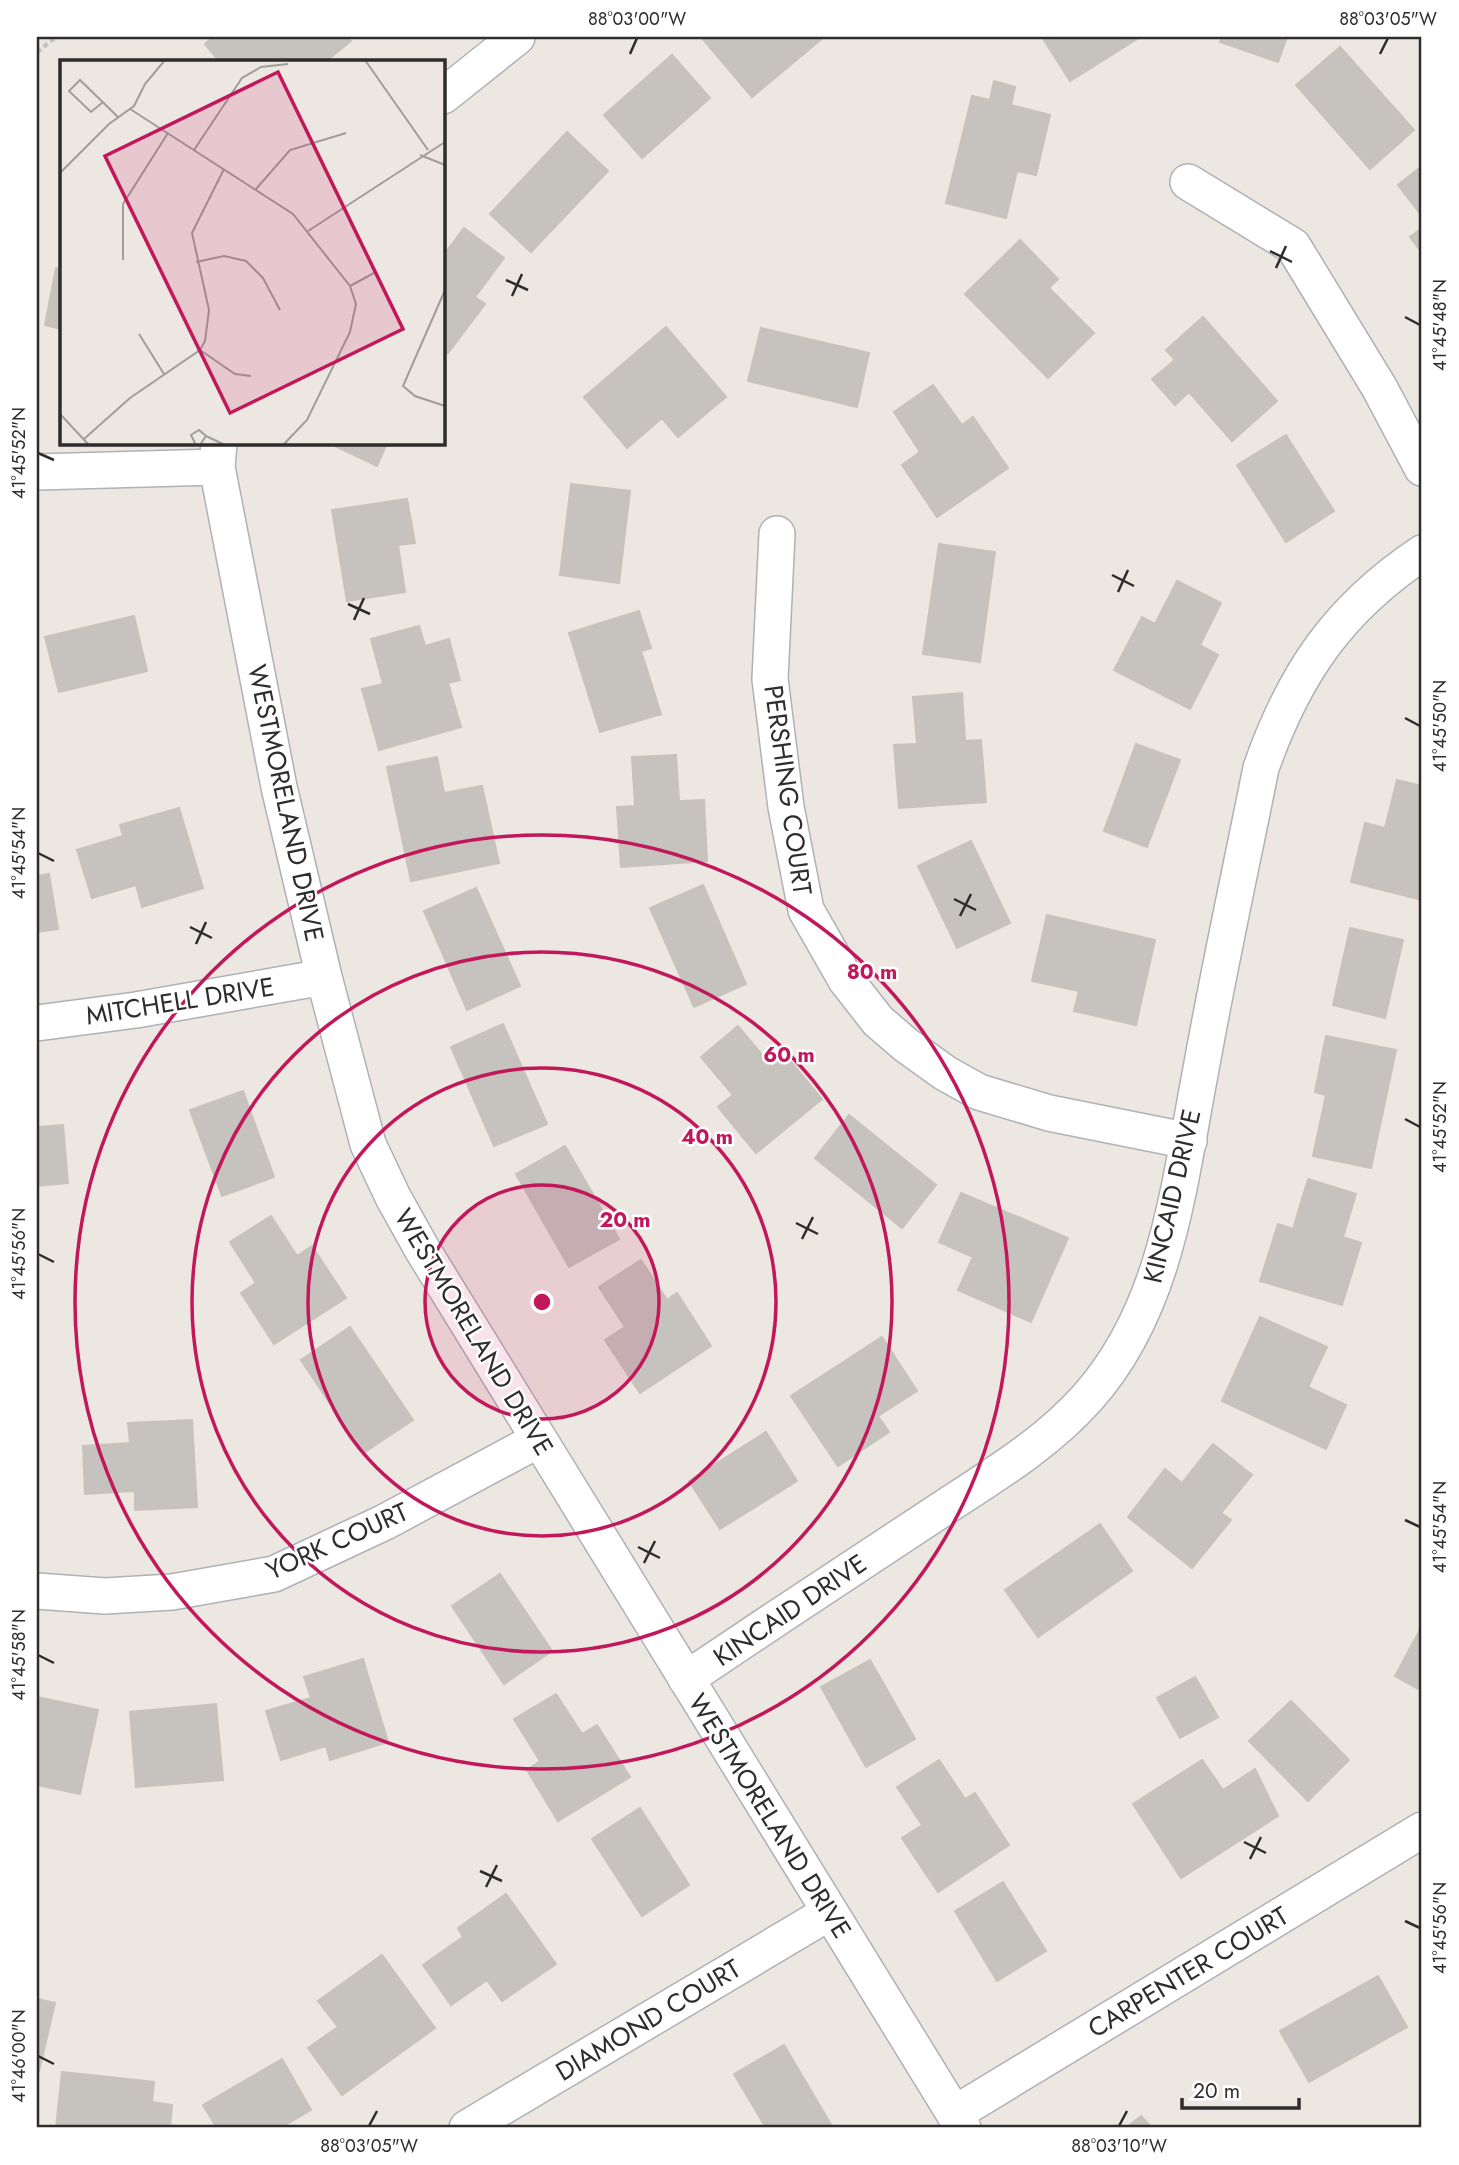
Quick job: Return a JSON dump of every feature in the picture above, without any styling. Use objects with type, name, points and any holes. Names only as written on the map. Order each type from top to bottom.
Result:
[{"type":"street","points":[[444,95],[517,37]]},
{"type":"street","points":[[1188,183],[1293,246],[1379,387],[1422,468]]},
{"type":"street","points":[[37,472],[218,455]]},
{"type":"street","name":"WESTMORELAND DRIVE","points":[[218,455],[279,788],[324,977],[368,1144],[422,1249],[958,2121]]},
{"type":"street","name":"PERSHING COURT","points":[[777,534],[770,679],[786,807],[806,910],[846,980],[878,1021],[906,1045],[945,1073],[979,1091],[1049,1113],[1189,1141]]},
{"type":"street","name":"KINCAID DRIVE","points":[[686,1679],[1035,1446],[1089,1395],[1122,1351],[1138,1322],[1160,1268],[1189,1141],[1200,1071],[1261,768],[1276,725],[1305,668],[1344,617],[1390,575],[1422,553]]},
{"type":"street","name":"MITCHELL DRIVE","points":[[37,1023],[136,1010],[324,977]]},
{"type":"street","name":"YORK COURT","points":[[37,1591],[105,1597],[172,1592],[274,1574],[385,1522],[538,1440]]},
{"type":"street","name":"CARPENTER COURT","points":[[958,2121],[1422,1830]]},
{"type":"street","name":"DIAMOND COURT","points":[[467,2128],[830,1912]]},
{"type":"path","points":[[37,52],[56,37]]},
{"type":"building","points":[[213,37],[347,37],[351,41],[327,60],[218,60],[205,44]]},
{"type":"building","points":[[701,37],[824,37],[752,97]]},
{"type":"building","points":[[1042,37],[1140,37],[1070,81]]},
{"type":"building","points":[[1222,37],[1287,37],[1278,62],[1220,42]]},
{"type":"building","points":[[1340,47],[1414,130],[1370,169],[1296,85]]},
{"type":"building","points":[[672,55],[710,98],[642,158],[604,115]]},
{"type":"building","points":[[994,81],[1015,87],[1011,105],[1050,115],[1036,175],[1017,171],[1006,218],[946,203],[972,96],[990,100]]},
{"type":"building","points":[[567,132],[608,171],[531,252],[490,214]]},
{"type":"building","points":[[1422,166],[1422,216],[1398,185]]},
{"type":"building","points":[[464,228],[504,258],[475,297],[485,304],[448,353],[444,350],[444,255]]},
{"type":"building","points":[[1422,228],[1422,253],[1410,237]]},
{"type":"building","points":[[1020,240],[1058,279],[1049,288],[1094,333],[1048,378],[965,294]]},
{"type":"building","points":[[56,268],[60,269],[60,329],[45,325]]},
{"type":"building","points":[[1203,317],[1277,401],[1232,441],[1189,392],[1175,405],[1152,379],[1175,360],[1166,350]]},
{"type":"building","points":[[666,327],[726,397],[678,437],[662,418],[627,448],[584,397]]},
{"type":"building","points":[[761,328],[869,353],[857,407],[748,381]]},
{"type":"building","points":[[933,385],[962,425],[973,417],[1008,468],[937,517],[902,465],[920,452],[894,412]]},
{"type":"building","points":[[1286,435],[1334,511],[1286,542],[1237,465]]},
{"type":"building","points":[[331,444],[387,444],[377,466]]},
{"type":"building","points":[[571,484],[630,491],[619,583],[560,575]]},
{"type":"building","points":[[407,499],[415,543],[398,545],[405,592],[347,601],[332,510]]},
{"type":"building","points":[[939,544],[995,552],[980,662],[923,654]]},
{"type":"building","points":[[1177,581],[1221,603],[1200,645],[1218,655],[1190,709],[1114,670],[1142,617],[1155,624]]},
{"type":"building","points":[[639,611],[651,648],[641,651],[661,714],[600,732],[569,633]]},
{"type":"building","points":[[134,616],[147,671],[59,692],[45,637]]},
{"type":"building","points":[[419,626],[425,646],[449,639],[460,680],[448,683],[461,727],[379,750],[362,689],[383,684],[371,639]]},
{"type":"building","points":[[962,693],[965,741],[981,740],[986,802],[899,808],[894,745],[917,744],[913,697]]},
{"type":"building","points":[[1136,744],[1180,760],[1147,847],[1104,831]]},
{"type":"building","points":[[676,755],[679,801],[704,800],[707,861],[621,867],[617,807],[635,806],[632,757]]},
{"type":"building","points":[[437,757],[444,793],[482,786],[499,863],[411,881],[387,767]]},
{"type":"building","points":[[1397,780],[1422,786],[1422,900],[1351,882],[1365,823],[1385,828]]},
{"type":"building","points":[[179,808],[203,888],[142,907],[136,885],[92,898],[77,850],[123,836],[120,825]]},
{"type":"building","points":[[971,841],[1010,923],[957,948],[918,866]]},
{"type":"building","points":[[49,874],[58,929],[37,932],[37,876]]},
{"type":"building","points":[[703,885],[746,984],[694,1007],[650,908]]},
{"type":"building","points":[[476,888],[520,986],[467,1010],[424,911]]},
{"type":"building","points":[[1047,915],[1155,940],[1136,1025],[1074,1011],[1079,991],[1032,981]]},
{"type":"building","points":[[1350,928],[1403,940],[1385,1018],[1333,1005]]},
{"type":"building","points":[[503,1024],[547,1124],[494,1146],[451,1047]]},
{"type":"building","points":[[738,1026],[772,1067],[786,1056],[822,1099],[756,1153],[718,1107],[733,1095],[701,1057]]},
{"type":"building","points":[[1326,1036],[1396,1050],[1371,1168],[1313,1156],[1326,1095],[1315,1092]]},
{"type":"building","points":[[243,1091],[274,1177],[222,1196],[190,1110]]},
{"type":"building","points":[[849,1115],[936,1185],[902,1228],[815,1158]]},
{"type":"building","points":[[63,1125],[68,1183],[37,1186],[37,1127]]},
{"type":"building","points":[[565,1146],[619,1239],[569,1267],[516,1174]]},
{"type":"building","points":[[1308,1179],[1356,1194],[1343,1237],[1361,1243],[1342,1305],[1260,1281],[1278,1224],[1293,1229]]},
{"type":"building","points":[[961,1193],[1068,1238],[1031,1322],[958,1290],[973,1257],[939,1242]]},
{"type":"building","points":[[271,1216],[297,1256],[312,1246],[346,1298],[274,1344],[241,1293],[256,1283],[230,1242]]},
{"type":"building","points":[[641,1260],[667,1300],[677,1293],[711,1346],[640,1393],[605,1340],[625,1327],[599,1287]]},
{"type":"building","points":[[1260,1317],[1327,1347],[1308,1387],[1346,1405],[1326,1449],[1222,1401]]},
{"type":"building","points":[[350,1327],[413,1420],[363,1453],[301,1360]]},
{"type":"building","points":[[882,1337],[917,1391],[878,1416],[889,1432],[838,1466],[791,1396]]},
{"type":"building","points":[[192,1420],[197,1507],[135,1510],[135,1491],[85,1494],[83,1446],[130,1443],[128,1423]]},
{"type":"building","points":[[766,1432],[797,1481],[720,1529],[689,1481]]},
{"type":"building","points":[[1213,1444],[1252,1475],[1221,1513],[1231,1520],[1192,1568],[1128,1517],[1165,1469],[1182,1483]]},
{"type":"building","points":[[1100,1524],[1132,1571],[1038,1637],[1005,1590]]},
{"type":"building","points":[[500,1574],[552,1651],[504,1684],[452,1606]]},
{"type":"building","points":[[1422,1626],[1422,1691],[1395,1676]]},
{"type":"building","points":[[363,1659],[388,1742],[330,1760],[326,1746],[281,1760],[266,1711],[311,1698],[304,1677]]},
{"type":"building","points":[[870,1660],[915,1739],[866,1767],[821,1687]]},
{"type":"building","points":[[1195,1677],[1218,1717],[1180,1738],[1157,1698]]},
{"type":"building","points":[[556,1694],[582,1734],[597,1725],[630,1777],[558,1821],[527,1770],[540,1761],[514,1719]]},
{"type":"building","points":[[37,1697],[98,1710],[80,1794],[37,1785]]},
{"type":"building","points":[[1291,1701],[1349,1760],[1308,1801],[1249,1741]]},
{"type":"building","points":[[216,1704],[223,1780],[136,1787],[130,1712]]},
{"type":"building","points":[[939,1760],[965,1799],[975,1793],[1009,1845],[938,1892],[902,1838],[922,1825],[897,1787]]},
{"type":"building","points":[[1202,1760],[1223,1790],[1255,1769],[1278,1816],[1181,1878],[1133,1804]]},
{"type":"building","points":[[640,1808],[689,1885],[642,1916],[592,1839]]},
{"type":"building","points":[[1003,1882],[1046,1951],[997,1981],[955,1911]]},
{"type":"building","points":[[506,1894],[556,1964],[502,2001],[487,1980],[451,2005],[423,1965],[463,1937],[458,1928]]},
{"type":"building","points":[[382,1955],[435,2028],[342,2095],[308,2048],[338,2027],[318,2001]]},
{"type":"building","points":[[1378,1976],[1407,2027],[1309,2082],[1280,2031]]},
{"type":"building","points":[[37,1999],[55,2003],[39,2071],[37,2070]]},
{"type":"building","points":[[784,2045],[833,2128],[766,2128],[734,2074]]},
{"type":"building","points":[[282,2059],[311,2110],[280,2128],[217,2128],[203,2105]]},
{"type":"building","points":[[62,2072],[154,2082],[152,2102],[172,2105],[170,2128],[56,2128]]},
{"type":"building","points":[[1141,2116],[1152,2128],[1126,2128]]}]
